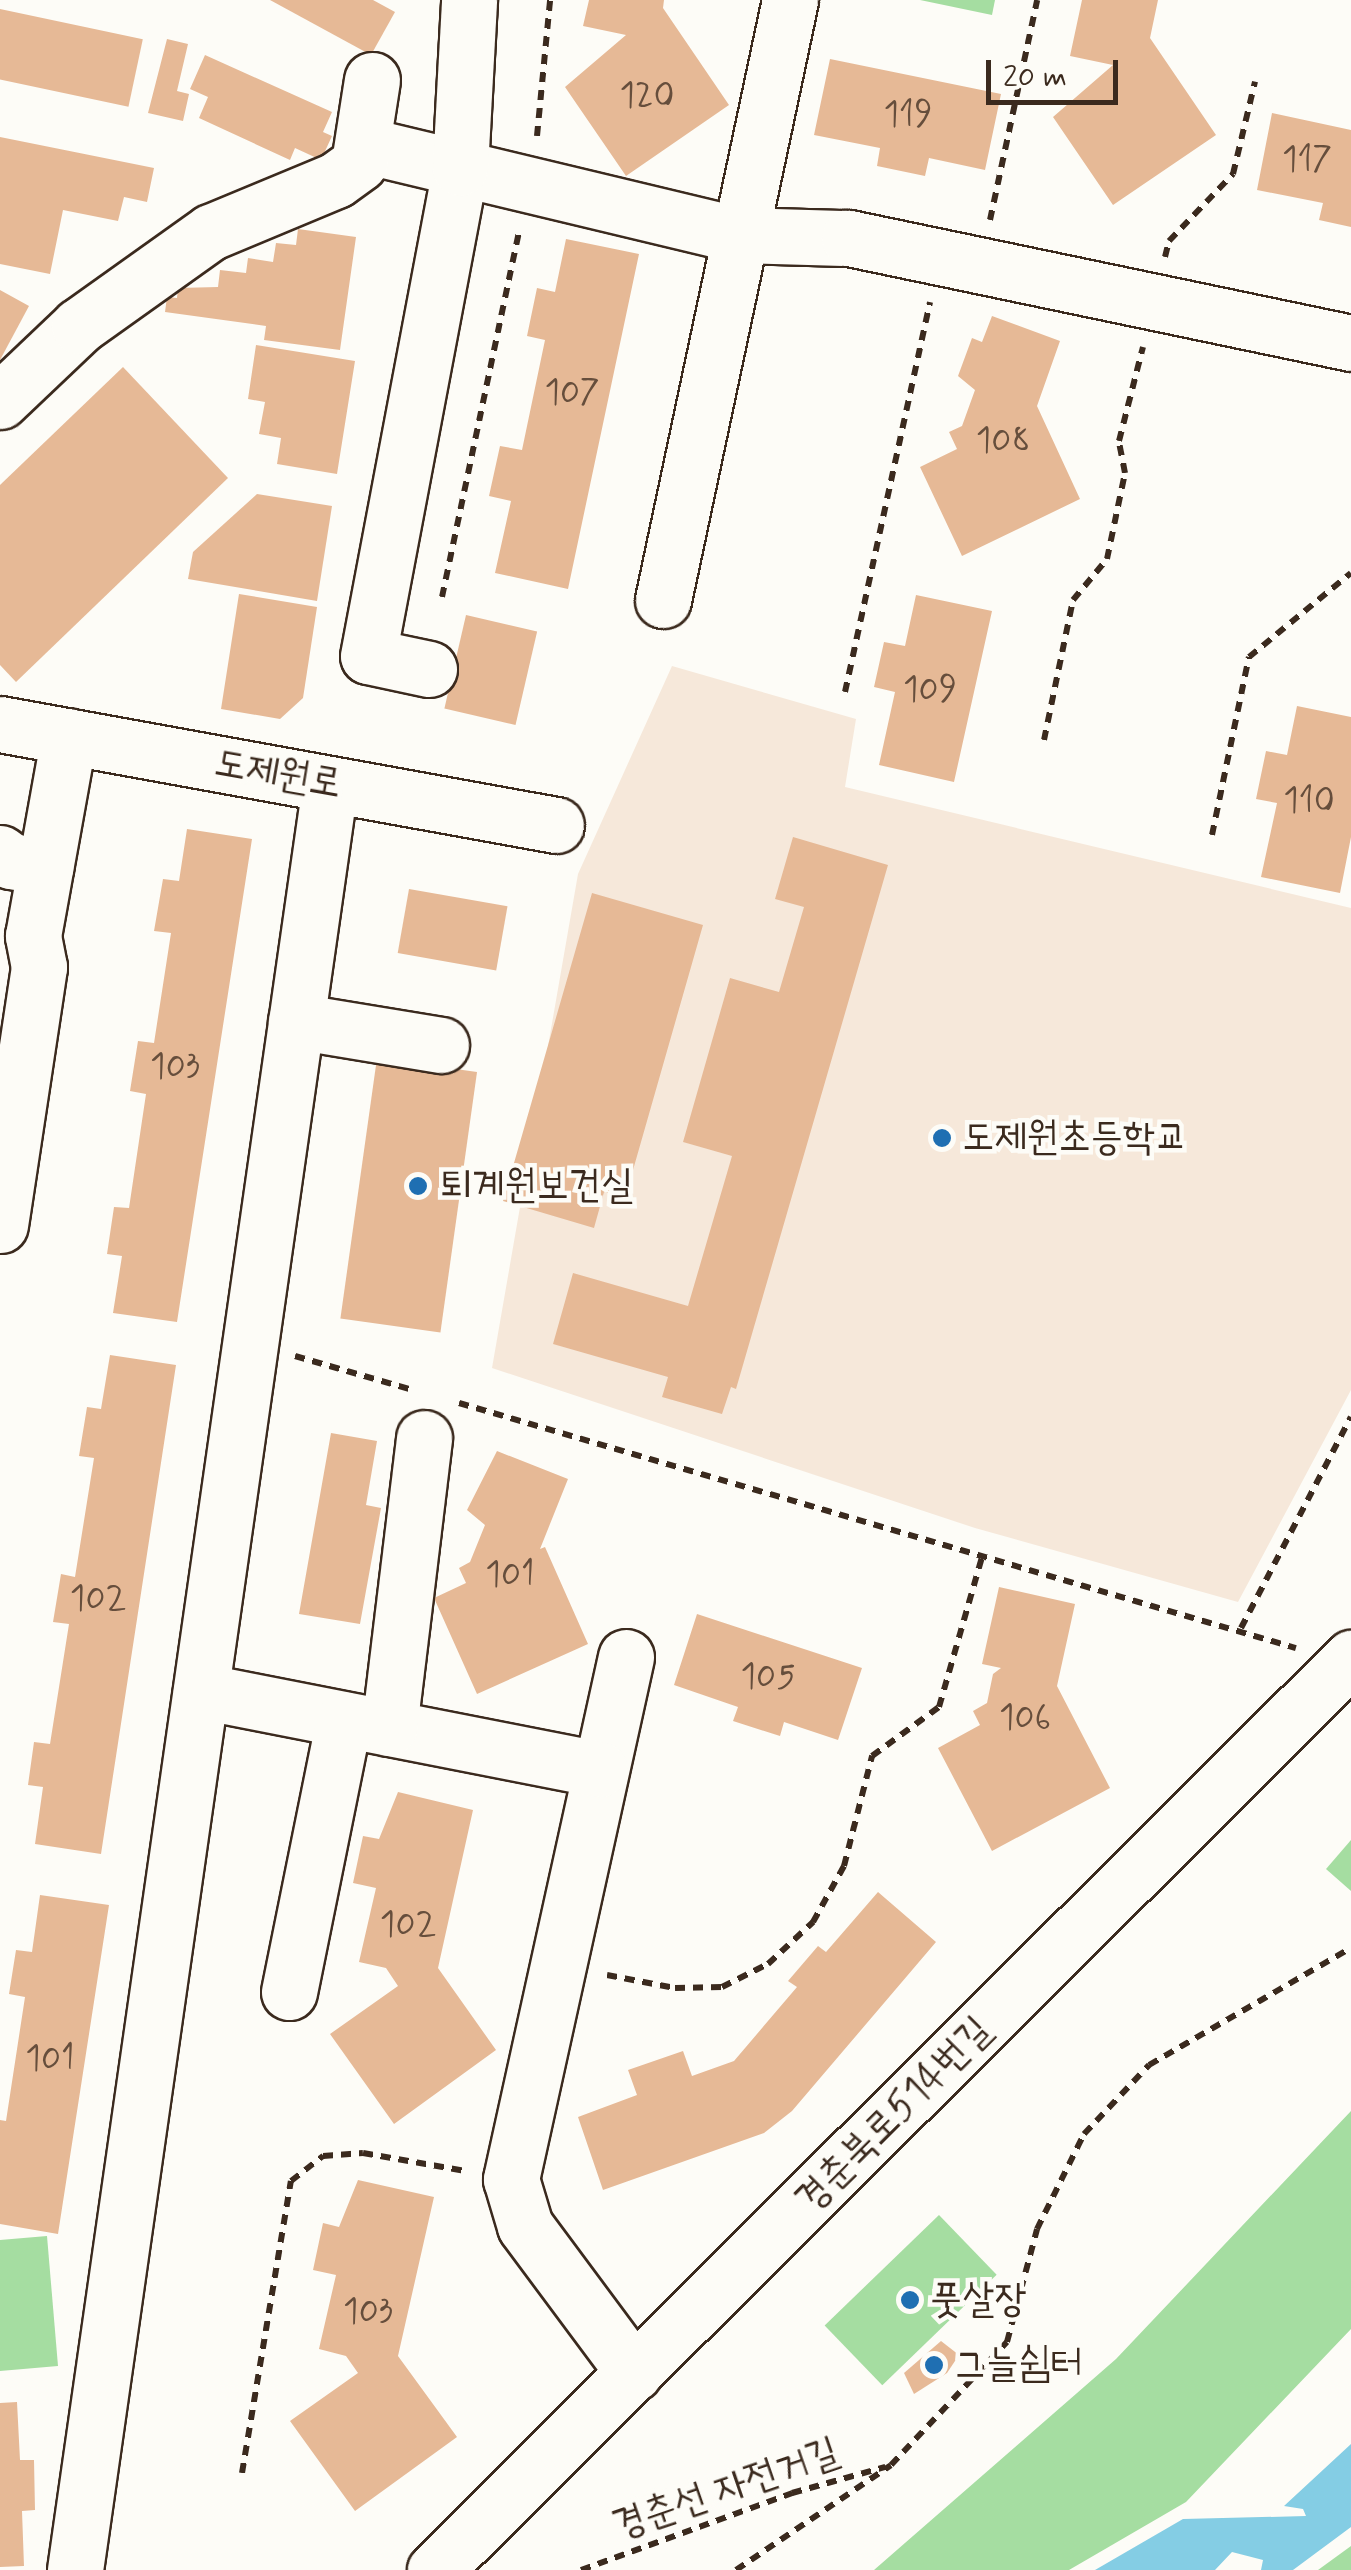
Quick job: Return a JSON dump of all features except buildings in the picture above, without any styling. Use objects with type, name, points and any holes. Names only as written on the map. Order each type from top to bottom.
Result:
[{"type":"street","points":[[429,668],[368,656],[460,168],[469,0]]},
{"type":"street","points":[[663,600],[790,0]]},
{"type":"street","points":[[0,400],[79,326],[211,232],[336,180],[359,163],[372,80]]},
{"type":"street","points":[[364,146],[739,235],[849,238],[1351,343]]},
{"type":"street","name":"도제원로","points":[[0,724],[556,825]]},
{"type":"street","points":[[0,1225],[16,1017],[39,967],[23,860],[69,736]]},
{"type":"street","points":[[75,2570],[330,784]]},
{"type":"street","points":[[296,1022],[440,1046]]},
{"type":"street","points":[[288,1992],[367,1724],[428,1409]]},
{"type":"street","points":[[626,1657],[511,2179],[525,2226],[634,2374]]},
{"type":"street","name":"경춘북로514번길","points":[[436,2570],[1348,1662]]},
{"type":"street","points":[[201,1691],[599,1769]]},
{"type":"path","points":[[442,597],[529,185],[550,0]]},
{"type":"path","points":[[845,692],[960,261],[1037,0]]},
{"type":"path","points":[[1044,740],[1074,600],[1107,559],[1126,473],[1119,441],[1168,241],[1233,174],[1256,82]]},
{"type":"path","points":[[1212,835],[1249,658],[1351,573]]},
{"type":"path","points":[[251,1343],[428,1409],[983,1554],[1348,1662]]},
{"type":"path","points":[[1241,1628],[1351,1416]]},
{"type":"path","points":[[557,1965],[674,1988],[722,1987],[768,1964],[802,1933],[844,1866],[872,1756],[939,1707],[983,1554]]},
{"type":"path","name":"경춘선 자전거길","points":[[736,2570],[891,2466],[1007,2342],[1037,2228],[1084,2134],[1149,2065],[1351,1948]]},
{"type":"path","points":[[242,2472],[292,2182],[323,2156],[363,2153],[511,2179]]},
{"type":"path","name":"경춘선 자전거길","points":[[582,2570],[792,2492],[891,2466]]},
{"type":"shaded area","name":"도제원초등학교","points":[[672,666],[856,719],[845,787],[1351,908],[1351,1390],[1238,1602],[975,1528],[492,1368],[578,874]]},
{"type":"green space","points":[[920,0],[995,0],[992,15]]},
{"type":"green space","points":[[1351,1840],[1351,1891],[1326,1869]]},
{"type":"green space","points":[[1351,2111],[1351,2329],[1186,2502],[1069,2570],[874,2570],[1116,2359]]},
{"type":"green space","name":"풋살장","points":[[939,2215],[997,2275],[882,2385],[825,2325]]},
{"type":"green space","points":[[47,2236],[58,2366],[0,2371],[0,2240]]},
{"type":"green space","points":[[1351,2546],[1351,2570],[1318,2570]]},
{"type":"water","points":[[1351,2444],[1351,2527],[1293,2570],[1261,2570],[1263,2560],[1232,2552],[1215,2570],[1095,2570],[1183,2519],[1306,2516],[1303,2509],[1284,2506]]},
{"type":"place","name":"도제원초등학교","points":[[942,1138]]},
{"type":"place","name":"퇴계원보건실","points":[[418,1186]]},
{"type":"place","name":"풋살장","points":[[910,2300]]},
{"type":"place","name":"그늘쉼터","points":[[934,2365]]}]
